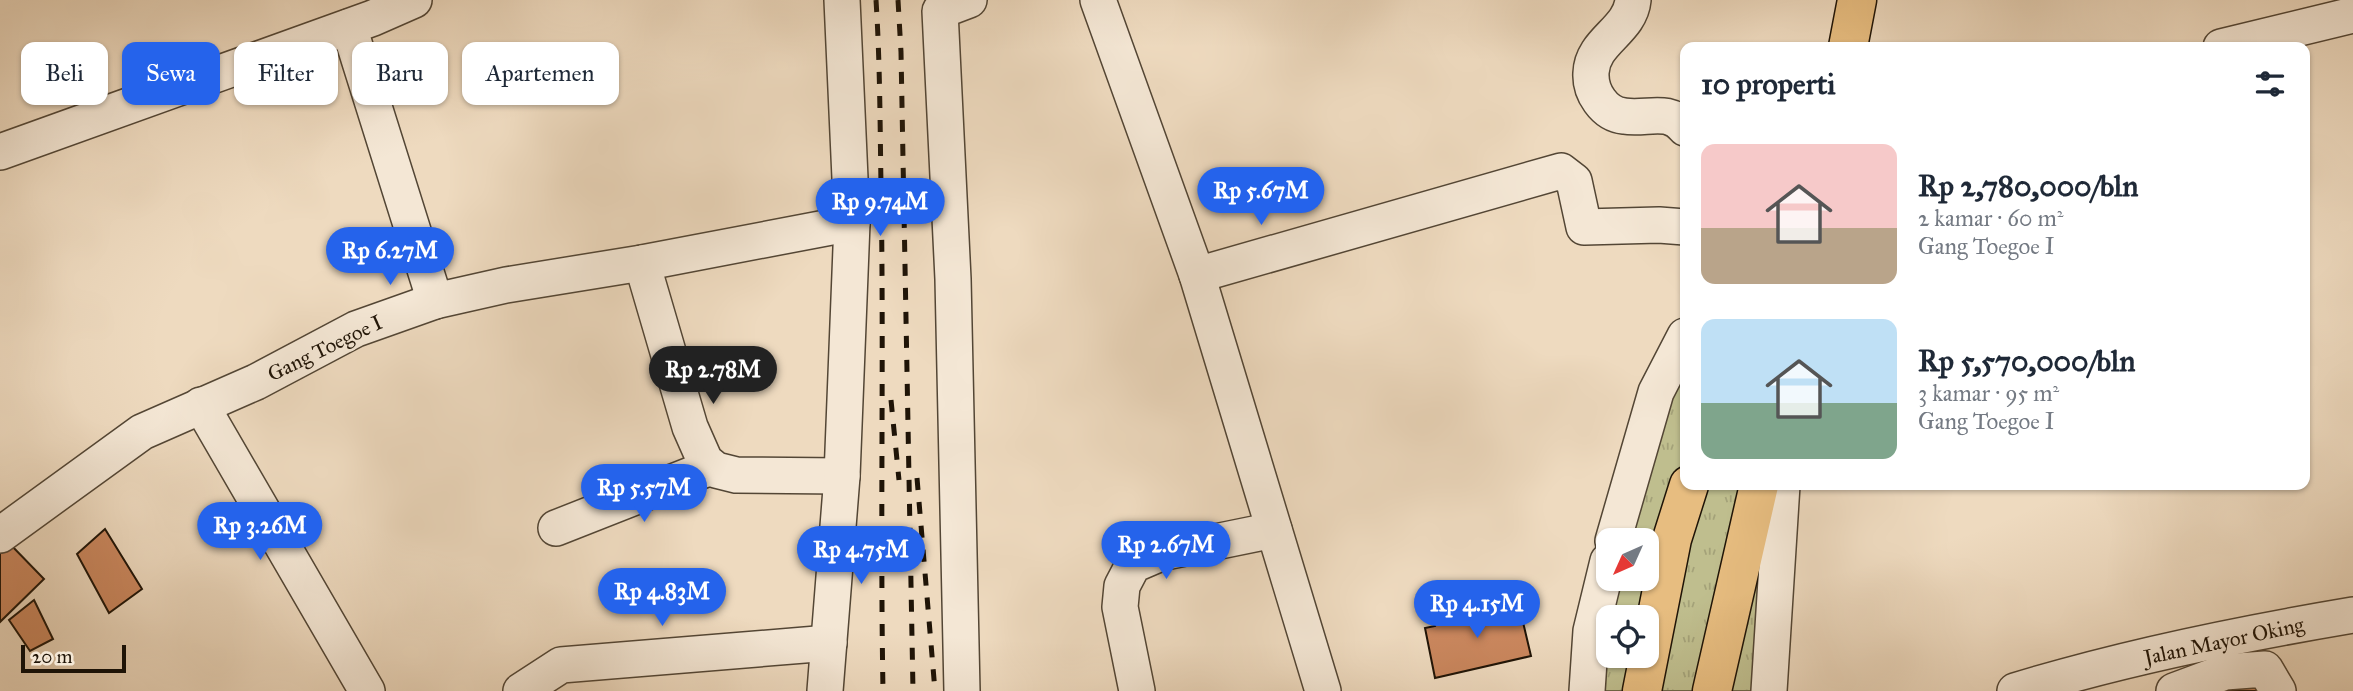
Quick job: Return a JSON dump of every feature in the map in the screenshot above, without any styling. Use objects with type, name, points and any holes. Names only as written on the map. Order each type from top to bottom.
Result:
[{"type":"main road","points":[[1849,42],[1857,0]]},
{"type":"main road","points":[[1642,691],[1672,539],[1687,490]]},
{"type":"main road","points":[[1712,691],[1758,490]]},
{"type":"street","points":[[0,152],[362,15],[414,0]]},
{"type":"street","points":[[818,0],[844,44]]},
{"type":"street","points":[[825,691],[842,476],[852,223],[842,0]]},
{"type":"street","points":[[1098,0],[1197,275],[1323,691]]},
{"type":"street","points":[[1633,0],[1624,23],[1596,51],[1591,81],[1597,97],[1615,113],[1625,117],[1665,115],[1680,124]]},
{"type":"street","points":[[954,6],[953,279],[962,691]]},
{"type":"street","points":[[362,15],[435,301]]},
{"type":"street","points":[[2242,42],[2353,15]]},
{"type":"street","points":[[1197,275],[1561,171],[1574,181],[1584,227],[1680,227]]},
{"type":"street","name":"Gang Toegoe I","points":[[0,535],[142,432],[256,382],[356,329],[435,301],[506,285],[642,263],[852,223]]},
{"type":"street","points":[[642,263],[690,427],[701,455],[711,467],[736,475],[842,476]]},
{"type":"street","points":[[1617,528],[1656,392],[1680,346]]},
{"type":"street","points":[[201,405],[367,691]]},
{"type":"street","points":[[556,528],[711,467]]},
{"type":"street","points":[[1769,691],[1782,490]]},
{"type":"street","points":[[1137,691],[1120,607],[1122,586],[1133,565],[1161,553],[1274,530]]},
{"type":"street","points":[[1587,691],[1591,631],[1600,592]]},
{"type":"street","name":"Jalan Mayor Oking","points":[[2015,691],[2057,684],[2282,627],[2353,615]]},
{"type":"street","points":[[521,691],[561,665],[829,643]]},
{"type":"street","points":[[2174,691],[2225,672],[2265,669],[2278,691]]},
{"type":"green space","points":[[1680,350],[1680,490],[1782,490],[1769,691],[1587,691],[1596,643],[1596,668],[1659,668],[1659,605],[1603,605],[1606,592],[1659,592],[1659,528],[1618,528]]},
{"type":"building","points":[[105,529],[142,589],[109,613],[77,554]]},
{"type":"building","points":[[9,543],[44,579],[0,622],[0,552]]},
{"type":"building","points":[[34,600],[53,639],[30,651],[9,620]]},
{"type":"building","points":[[1518,601],[1531,656],[1435,678],[1425,628],[1435,626],[1434,620]]},
{"type":"building","points":[[2252,674],[2261,691],[2221,691]]},
{"type":"railway","points":[[876,0],[882,249],[883,691]]},
{"type":"railway","points":[[898,0],[913,691]]},
{"type":"railway","points":[[891,400],[899,480]]},
{"type":"railway","points":[[917,478],[935,691]]}]
